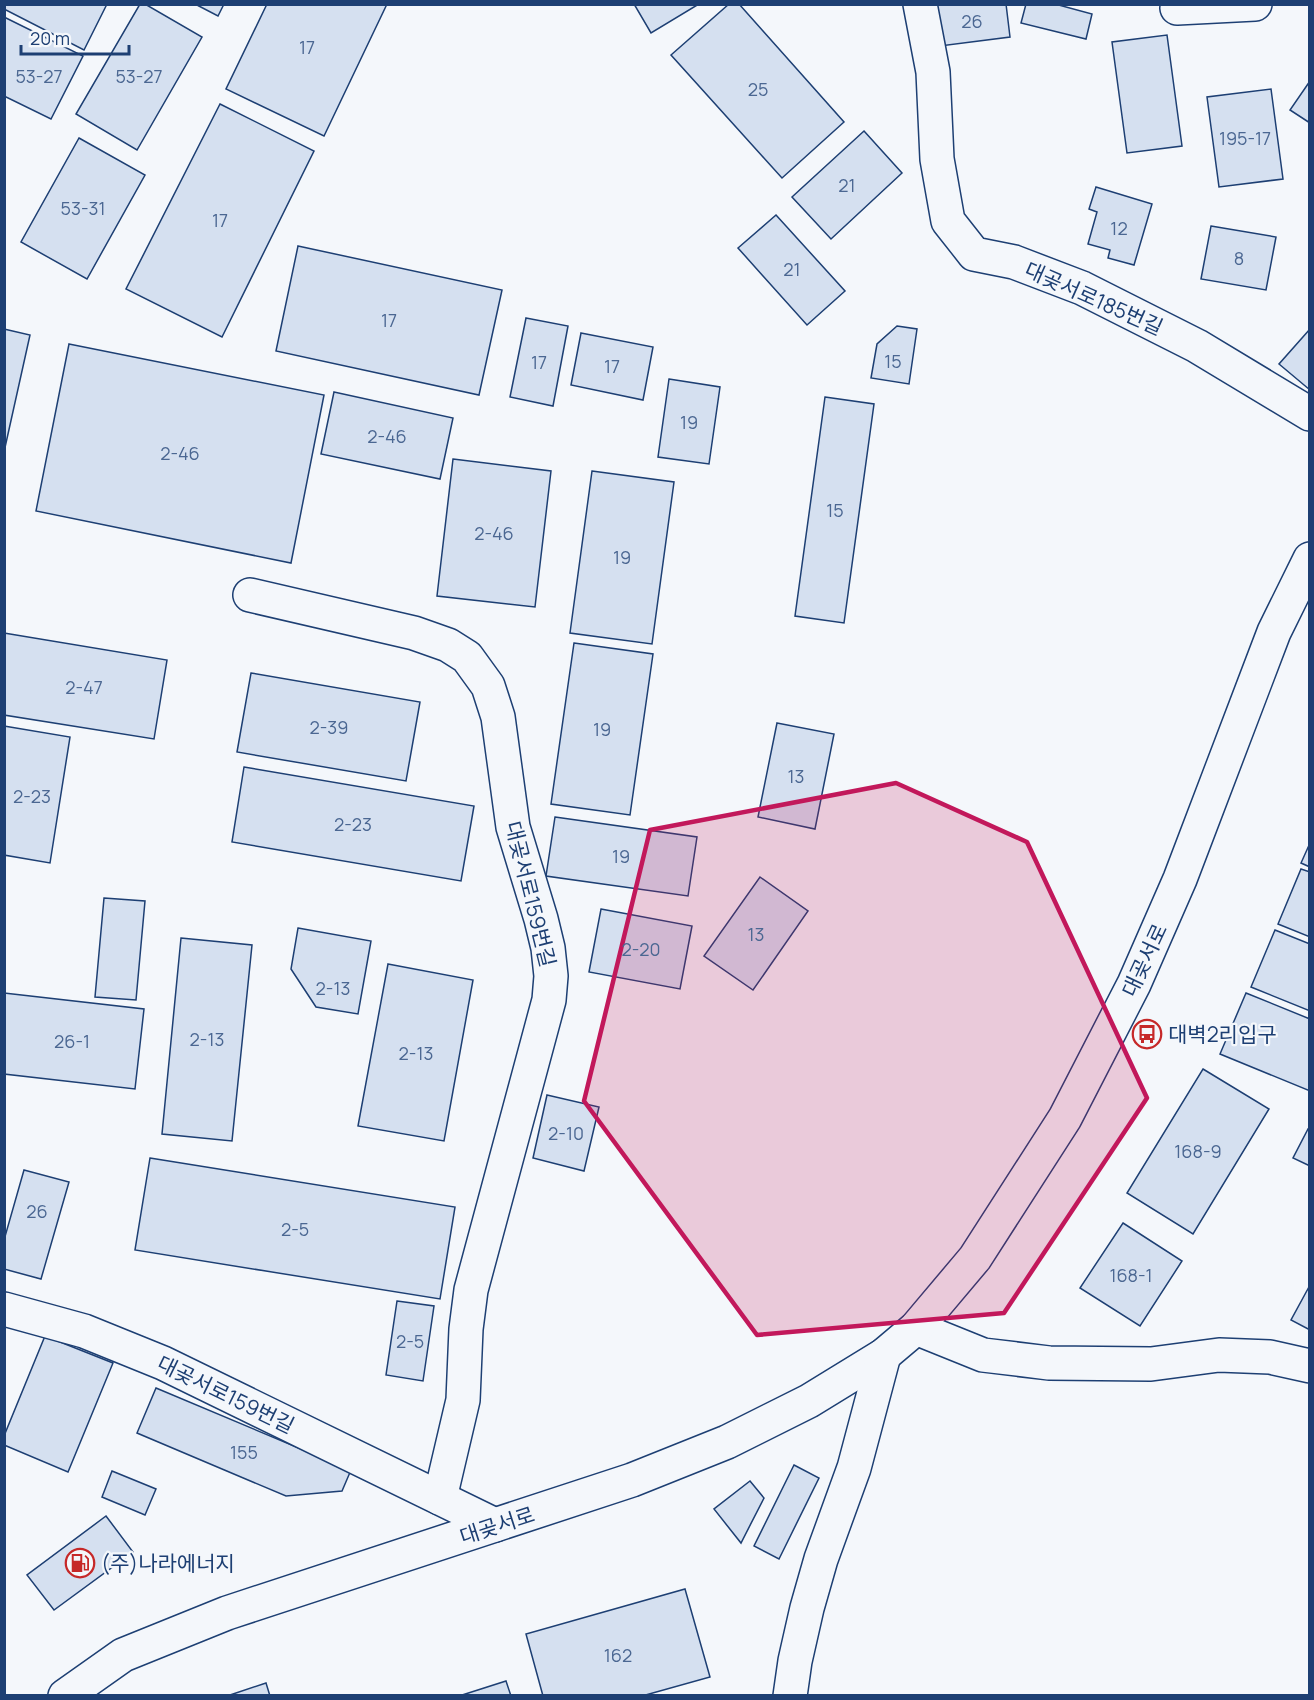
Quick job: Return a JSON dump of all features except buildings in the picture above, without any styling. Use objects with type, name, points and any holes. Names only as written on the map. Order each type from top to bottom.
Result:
[{"type":"street","name":"대곶서로185번길","points":[[920,4],[933,72],[937,159],[948,221],[974,254],[1014,262],[1082,288],[1197,346],[1310,414]]},
{"type":"street","points":[[1177,8],[1255,4]]},
{"type":"street","name":"대곶서로","points":[[65,1695],[123,1655],[227,1613],[632,1480],[728,1442],[809,1401],[884,1355],[916,1328],[975,1258],[1065,1118],[1134,984],[1180,879],[1274,632],[1310,559]]},
{"type":"street","name":"대곶서로159번길","points":[[250,595],[414,633],[448,645],[467,657],[488,686],[498,717],[513,827],[542,919],[551,976],[549,1000],[471,1290],[466,1329],[463,1400],[440,1498]]},
{"type":"street","name":"대곶서로159번길","points":[[4,1309],[84,1331],[163,1363],[495,1525]]},
{"type":"street","points":[[916,1328],[983,1355],[1049,1364],[1151,1364],[1219,1355],[1270,1357],[1310,1366]]},
{"type":"street","points":[[790,1695],[807,1608],[821,1559],[854,1468],[884,1355]]},
{"type":"highlighted area","points":[[896,783],[1027,842],[1147,1098],[1004,1313],[757,1335],[584,1101],[650,830]]},
{"type":"place","name":"대벽2리입구","points":[[1147,1034]]},
{"type":"place","name":"(주)나라에너지","points":[[80,1563]]}]
